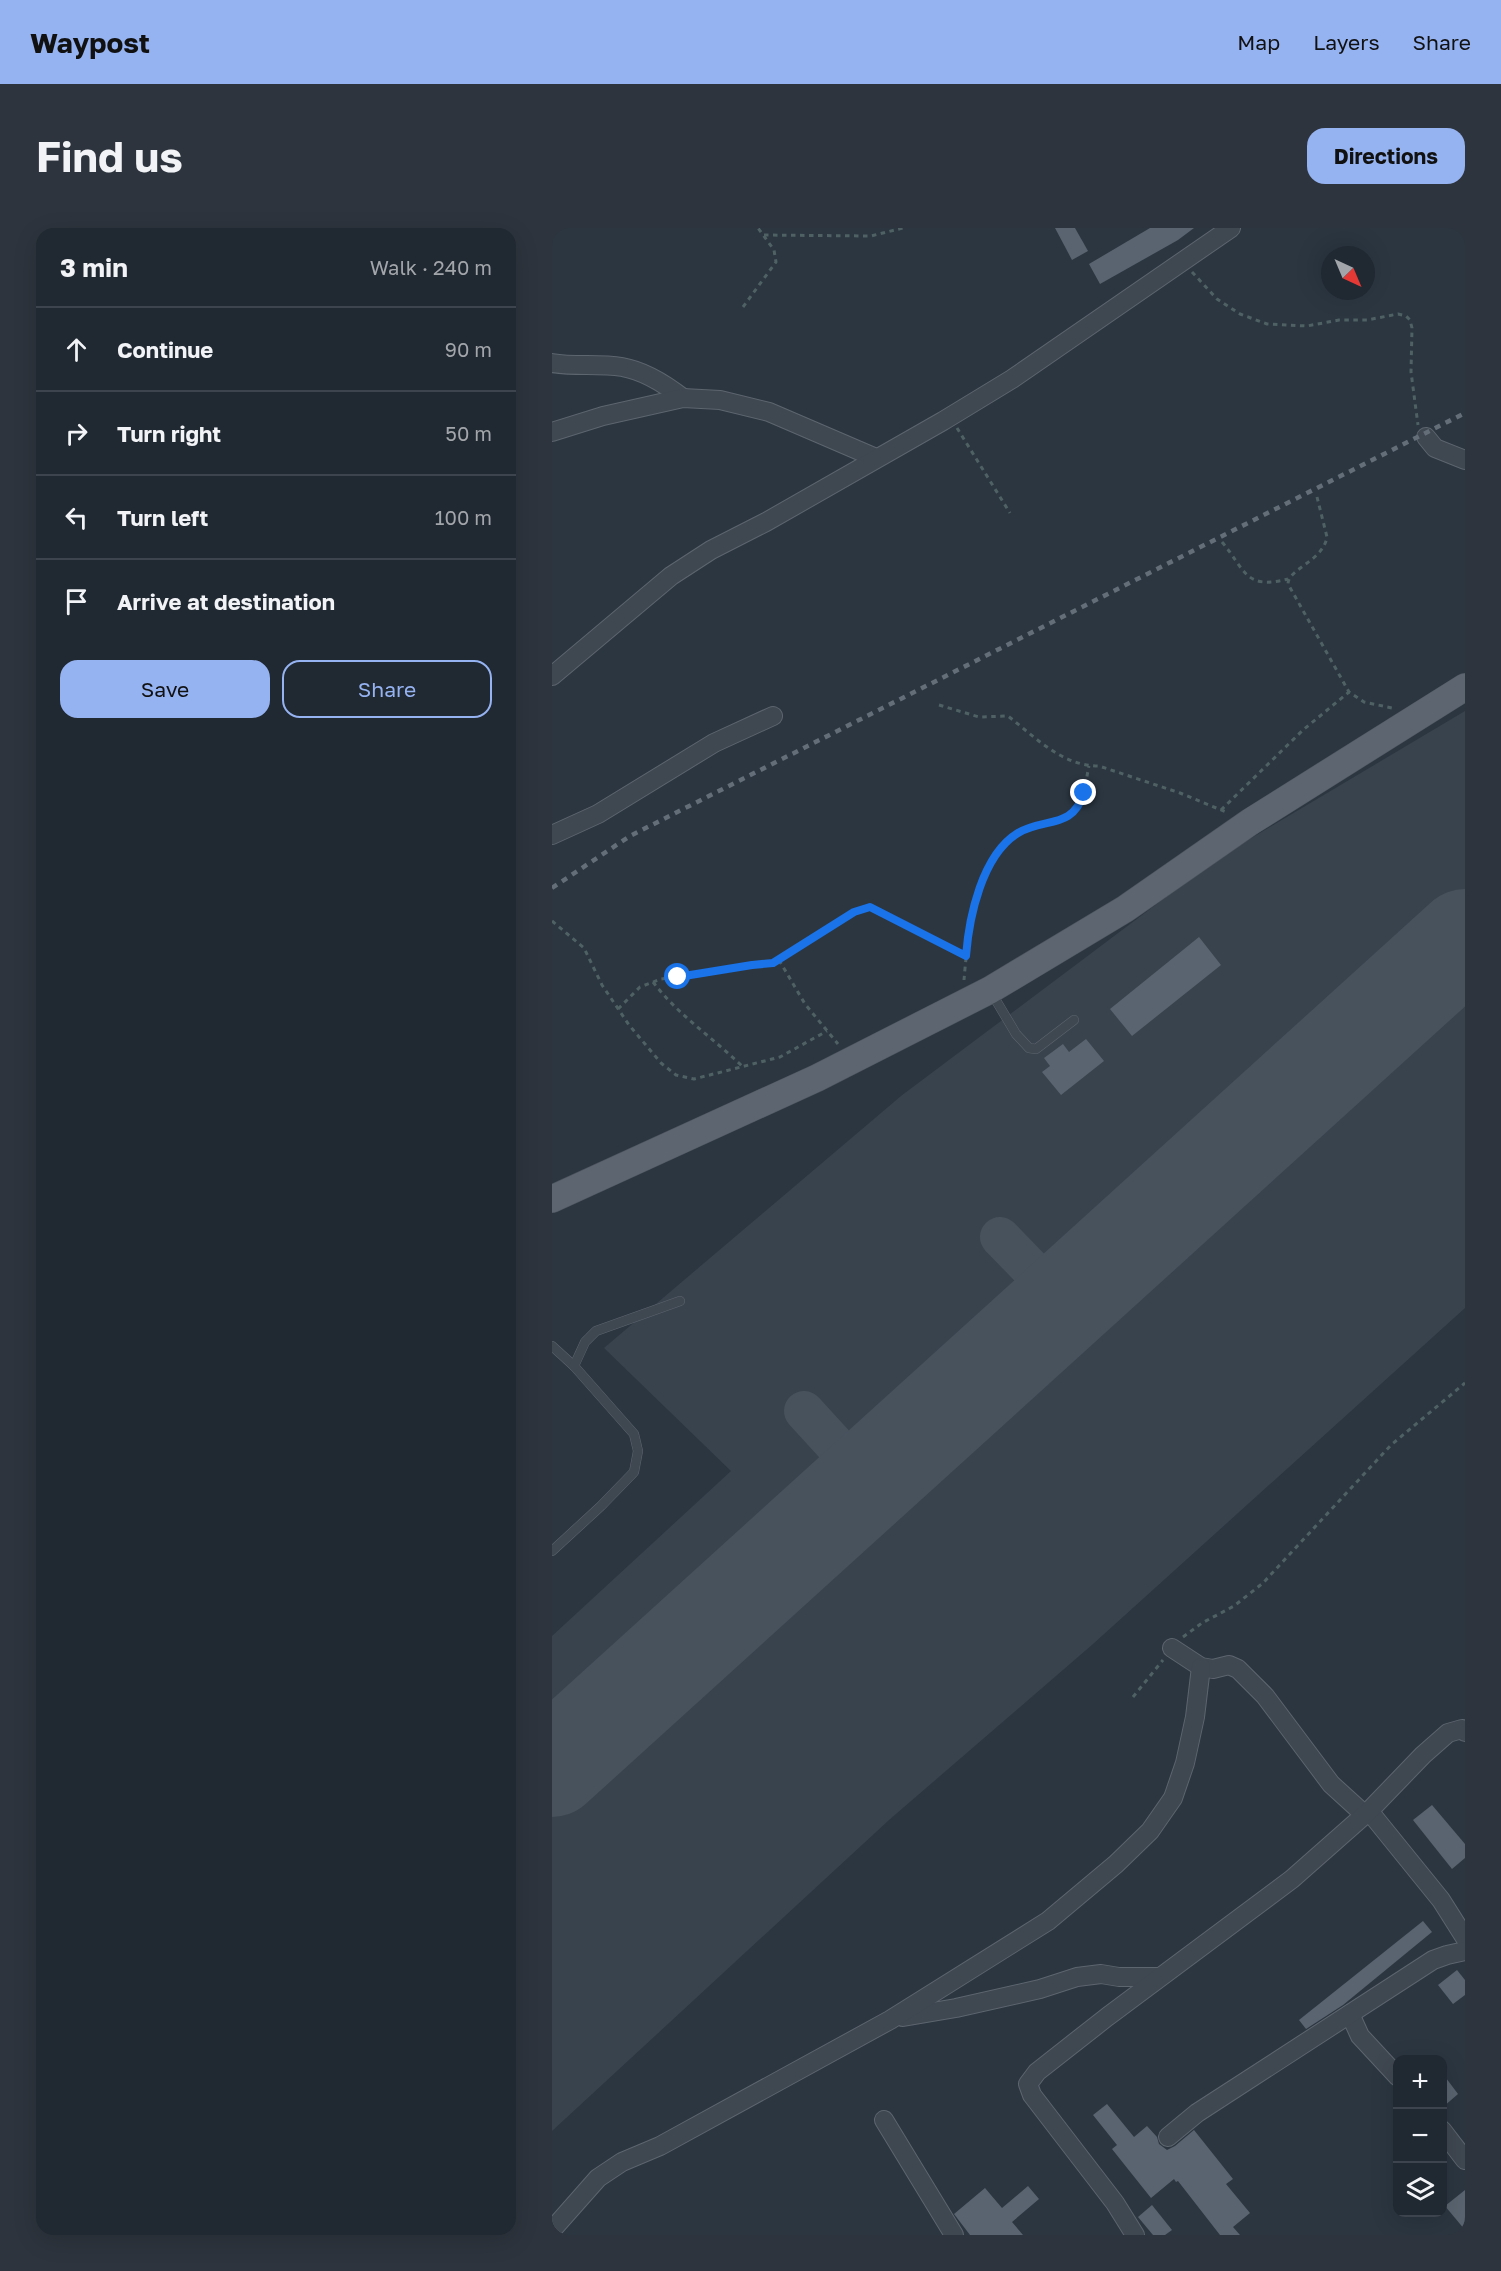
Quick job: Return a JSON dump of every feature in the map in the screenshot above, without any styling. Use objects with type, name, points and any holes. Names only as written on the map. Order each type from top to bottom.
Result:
[{"type":"main road","points":[[552,1199],[855,1060],[962,1006],[1125,909],[1250,822],[1465,687]]},
{"type":"street","points":[[552,676],[671,576],[711,550],[766,522],[1012,379],[1231,228]]},
{"type":"street","points":[[552,363],[621,367],[641,372],[664,384],[683,398]]},
{"type":"street","points":[[552,432],[603,416],[683,398],[720,400],[769,412],[876,458]]},
{"type":"street","points":[[1422,433],[1441,452],[1465,460]]},
{"type":"street","points":[[552,835],[598,814],[714,743],[773,716]]},
{"type":"street","points":[[1172,1648],[1201,1667],[1213,1669],[1229,1665],[1238,1669],[1265,1696],[1331,1784],[1367,1813],[1441,1900],[1465,1938]]},
{"type":"street","points":[[552,2230],[598,2178],[622,2162],[660,2146],[890,2020],[1048,1921],[1116,1864],[1150,1831],[1173,1798],[1185,1763],[1195,1717],[1201,1667]]},
{"type":"street","points":[[1135,2235],[1115,2204],[1032,2095],[1028,2084],[1037,2072],[1269,1897],[1367,1813],[1423,1755],[1448,1733],[1456,1729],[1462,1729],[1465,1732]]},
{"type":"street","points":[[1168,2137],[1197,2113],[1433,1960],[1447,1954],[1465,1951]]},
{"type":"street","points":[[890,2020],[1040,1989],[1077,1977],[1101,1974],[1119,1977],[1160,1977]]},
{"type":"street","points":[[1350,2014],[1360,2036],[1393,2072]]},
{"type":"street","points":[[884,2120],[954,2235]]},
{"type":"street","points":[[1447,2135],[1465,2160]]},
{"type":"lane","points":[[990,990],[1016,1034],[1029,1048],[1036,1049],[1074,1020]]},
{"type":"lane","points":[[574,1366],[585,1342],[596,1330],[680,1301]]},
{"type":"lane","points":[[552,1551],[602,1506],[634,1472],[638,1451],[634,1434],[574,1366],[553,1348]]},
{"type":"path","points":[[743,308],[776,262],[774,250],[758,228]]},
{"type":"path","points":[[764,235],[871,236],[903,228]]},
{"type":"path","points":[[1183,262],[1217,299],[1240,314],[1267,324],[1307,326],[1339,320],[1367,320],[1398,314],[1406,316],[1412,328],[1411,372],[1422,433]]},
{"type":"path","points":[[950,417],[1010,513]]},
{"type":"path","points":[[1222,542],[1254,581],[1265,584],[1288,579],[1315,557],[1326,544],[1327,537],[1317,497]]},
{"type":"path","points":[[1288,579],[1291,590],[1349,692],[1364,702],[1424,713]]},
{"type":"path","points":[[1221,810],[1303,729],[1349,692]]},
{"type":"path","points":[[939,705],[979,717],[1008,716],[1057,754],[1161,787],[1250,822]]},
{"type":"path","points":[[962,1006],[966,956],[979,890],[995,853],[1017,834],[1067,819],[1076,812],[1084,793],[1089,766]]},
{"type":"path","points":[[618,1009],[640,987],[653,982],[752,965],[762,966],[779,960],[854,912],[870,907],[966,956]]},
{"type":"path","points":[[552,921],[584,948],[602,985],[618,1009],[661,1063],[676,1075],[694,1079],[780,1057],[827,1031]]},
{"type":"path","points":[[779,960],[805,1004],[855,1060]]},
{"type":"path","points":[[653,982],[677,1010],[719,1043],[742,1065]]},
{"type":"path","points":[[1133,1697],[1185,1635],[1234,1606],[1263,1583],[1391,1445],[1465,1383]]},
{"type":"shaded area","points":[[1465,711],[1465,1308],[1093,1644],[889,1820],[552,2131],[552,1636],[731,1471],[604,1348],[901,1096],[1218,858]]},
{"type":"building","points":[[1055,228],[1075,228],[1088,251],[1072,260]]},
{"type":"building","points":[[1150,228],[1194,228],[1178,240],[1100,284],[1089,264]]},
{"type":"building","points":[[1199,937],[1221,965],[1132,1036],[1110,1009]]},
{"type":"building","points":[[1086,1039],[1104,1061],[1061,1095],[1042,1072],[1050,1066],[1044,1058],[1063,1044],[1069,1052]]},
{"type":"building","points":[[1432,1805],[1465,1844],[1465,1858],[1452,1869],[1413,1820]]},
{"type":"building","points":[[1423,1921],[1432,1932],[1343,2005],[1306,2029],[1299,2020]]},
{"type":"building","points":[[1457,1970],[1465,1980],[1465,1995],[1453,2004],[1438,1985]]},
{"type":"building","points":[[1447,2079],[1458,2094],[1447,2104]]},
{"type":"building","points":[[1107,2104],[1134,2137],[1147,2126],[1157,2137],[1159,2144],[1167,2150],[1194,2130],[1233,2179],[1226,2184],[1250,2213],[1233,2227],[1240,2235],[1220,2235],[1178,2181],[1174,2179],[1151,2198],[1112,2149],[1117,2145],[1093,2115]]},
{"type":"building","points":[[1028,2186],[1039,2199],[1012,2222],[1023,2235],[970,2235],[954,2214],[985,2188],[1002,2208]]},
{"type":"building","points":[[1465,2190],[1465,2230],[1447,2208],[1447,2204]]},
{"type":"building","points":[[1152,2205],[1172,2230],[1165,2235],[1153,2235],[1138,2217]]},
{"type":"taxiway","points":[[1000,1237],[1064,1303]]},
{"type":"taxiway","points":[[804,1411],[868,1481]]},
{"type":"runway","points":[[552,1767],[1465,939]]},
{"type":"railway","points":[[552,888],[630,836],[1465,413]]},
{"type":"route","points":[[678,977],[773,963],[854,912],[870,907],[966,956],[979,890],[995,853],[1017,834],[1067,819],[1076,812],[1084,793]]}]
